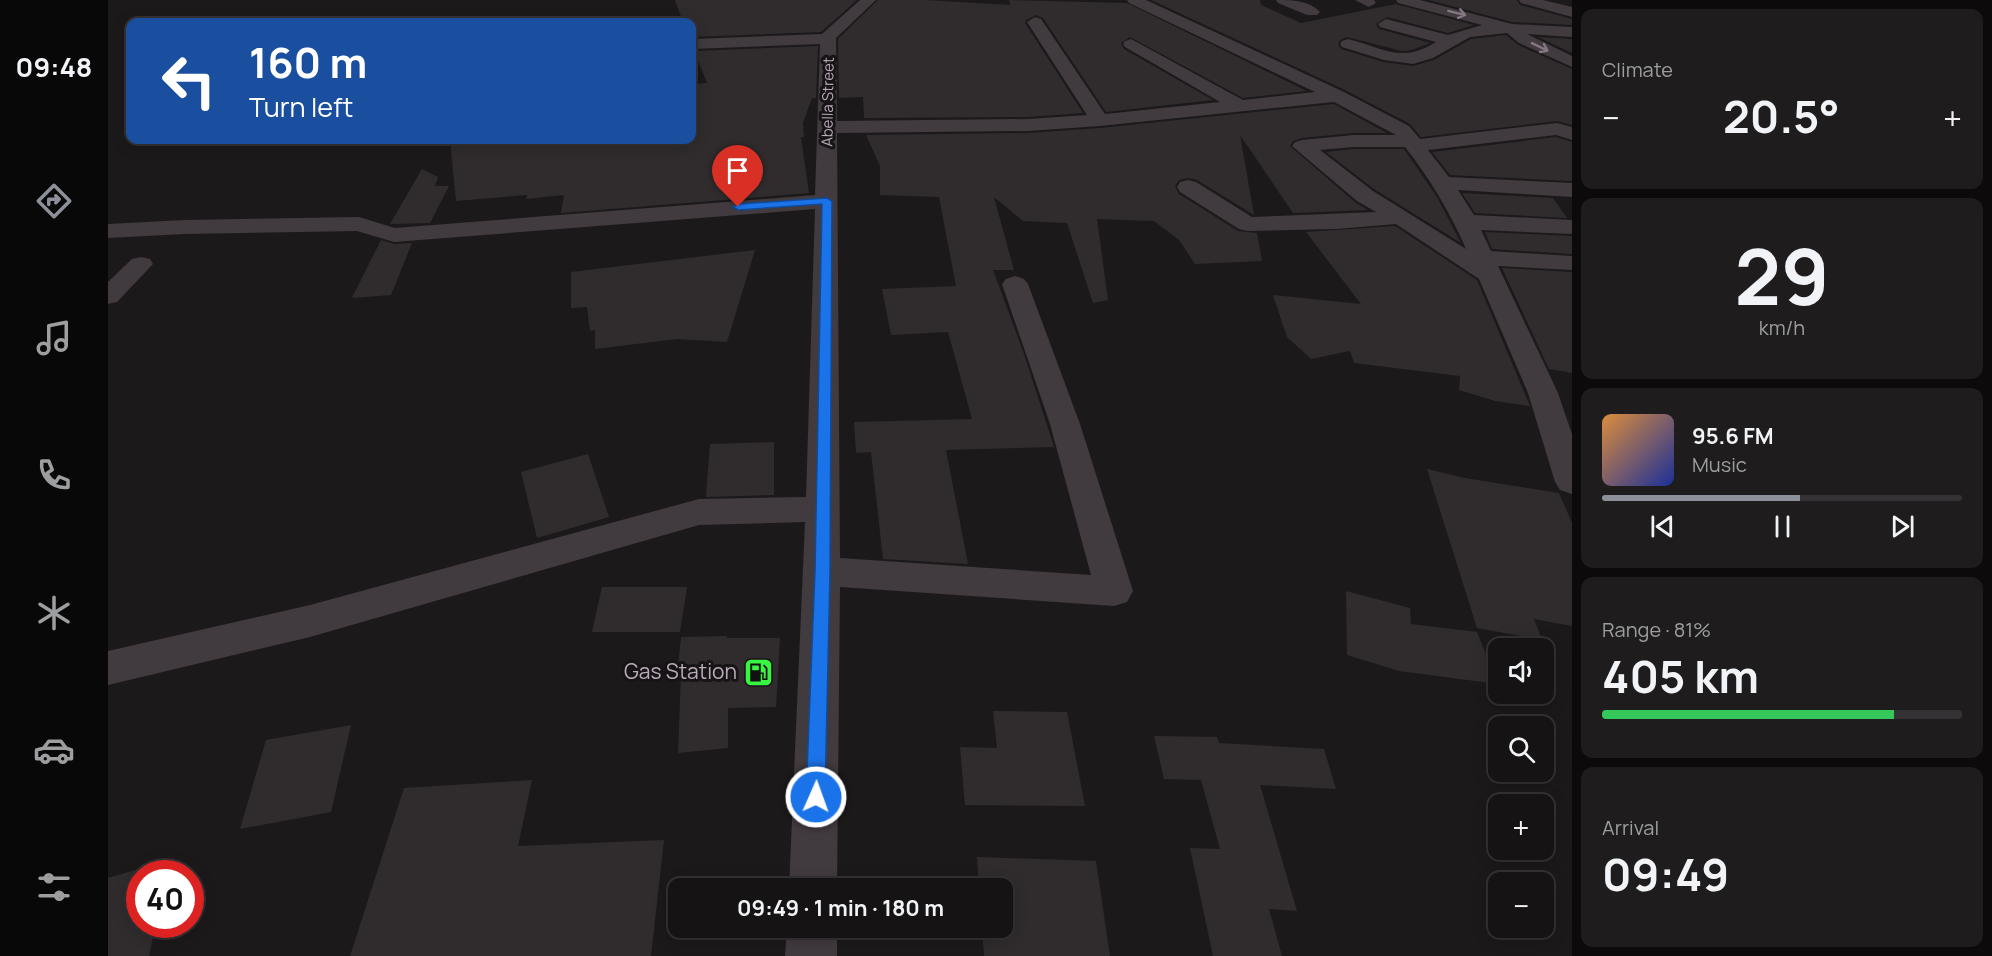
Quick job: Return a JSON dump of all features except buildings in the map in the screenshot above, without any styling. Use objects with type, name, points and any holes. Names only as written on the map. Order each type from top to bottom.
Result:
[{"type":"street","name":"Abella Street","points":[[813,878],[822,571],[829,39],[869,0]]},
{"type":"street","points":[[1134,0],[1335,95],[1402,130],[1443,183],[1466,222],[1543,393],[1572,482]]},
{"type":"street","points":[[1282,0],[1312,12]]},
{"type":"street","points":[[1403,0],[1511,28],[1526,40],[1572,62]]},
{"type":"street","points":[[1526,0],[1572,12]]},
{"type":"street","points":[[1035,22],[1100,120]]},
{"type":"street","points":[[1386,24],[1449,40]]},
{"type":"street","points":[[1348,44],[1404,58],[1420,57],[1449,40],[1467,33],[1511,28],[1572,32]]},
{"type":"street","points":[[696,44],[829,39]]},
{"type":"street","points":[[1131,44],[1239,105]]},
{"type":"street","points":[[828,127],[943,128],[1100,120],[1335,95]]},
{"type":"street","points":[[1572,134],[1557,129],[1412,143],[1353,141],[1302,146],[1365,196],[1486,267],[1572,263]]},
{"type":"street","points":[[1443,183],[1572,189]]},
{"type":"street","points":[[1188,187],[1247,224],[1336,222],[1401,217]]},
{"type":"street","points":[[108,231],[184,227],[359,224],[394,235],[827,194]]},
{"type":"street","points":[[1466,222],[1572,227]]},
{"type":"street","points":[[108,296],[141,264]]},
{"type":"street","points":[[822,571],[940,582],[1114,591],[1065,424],[1015,284]]},
{"type":"street","points":[[108,668],[310,621],[699,512],[823,509]]},
{"type":"street","points":[[811,956],[812,938]]},
{"type":"place","name":"Gas Station","points":[[758,672]]},
{"type":"route","points":[[738,207],[827,201],[822,571],[816,797]]}]
